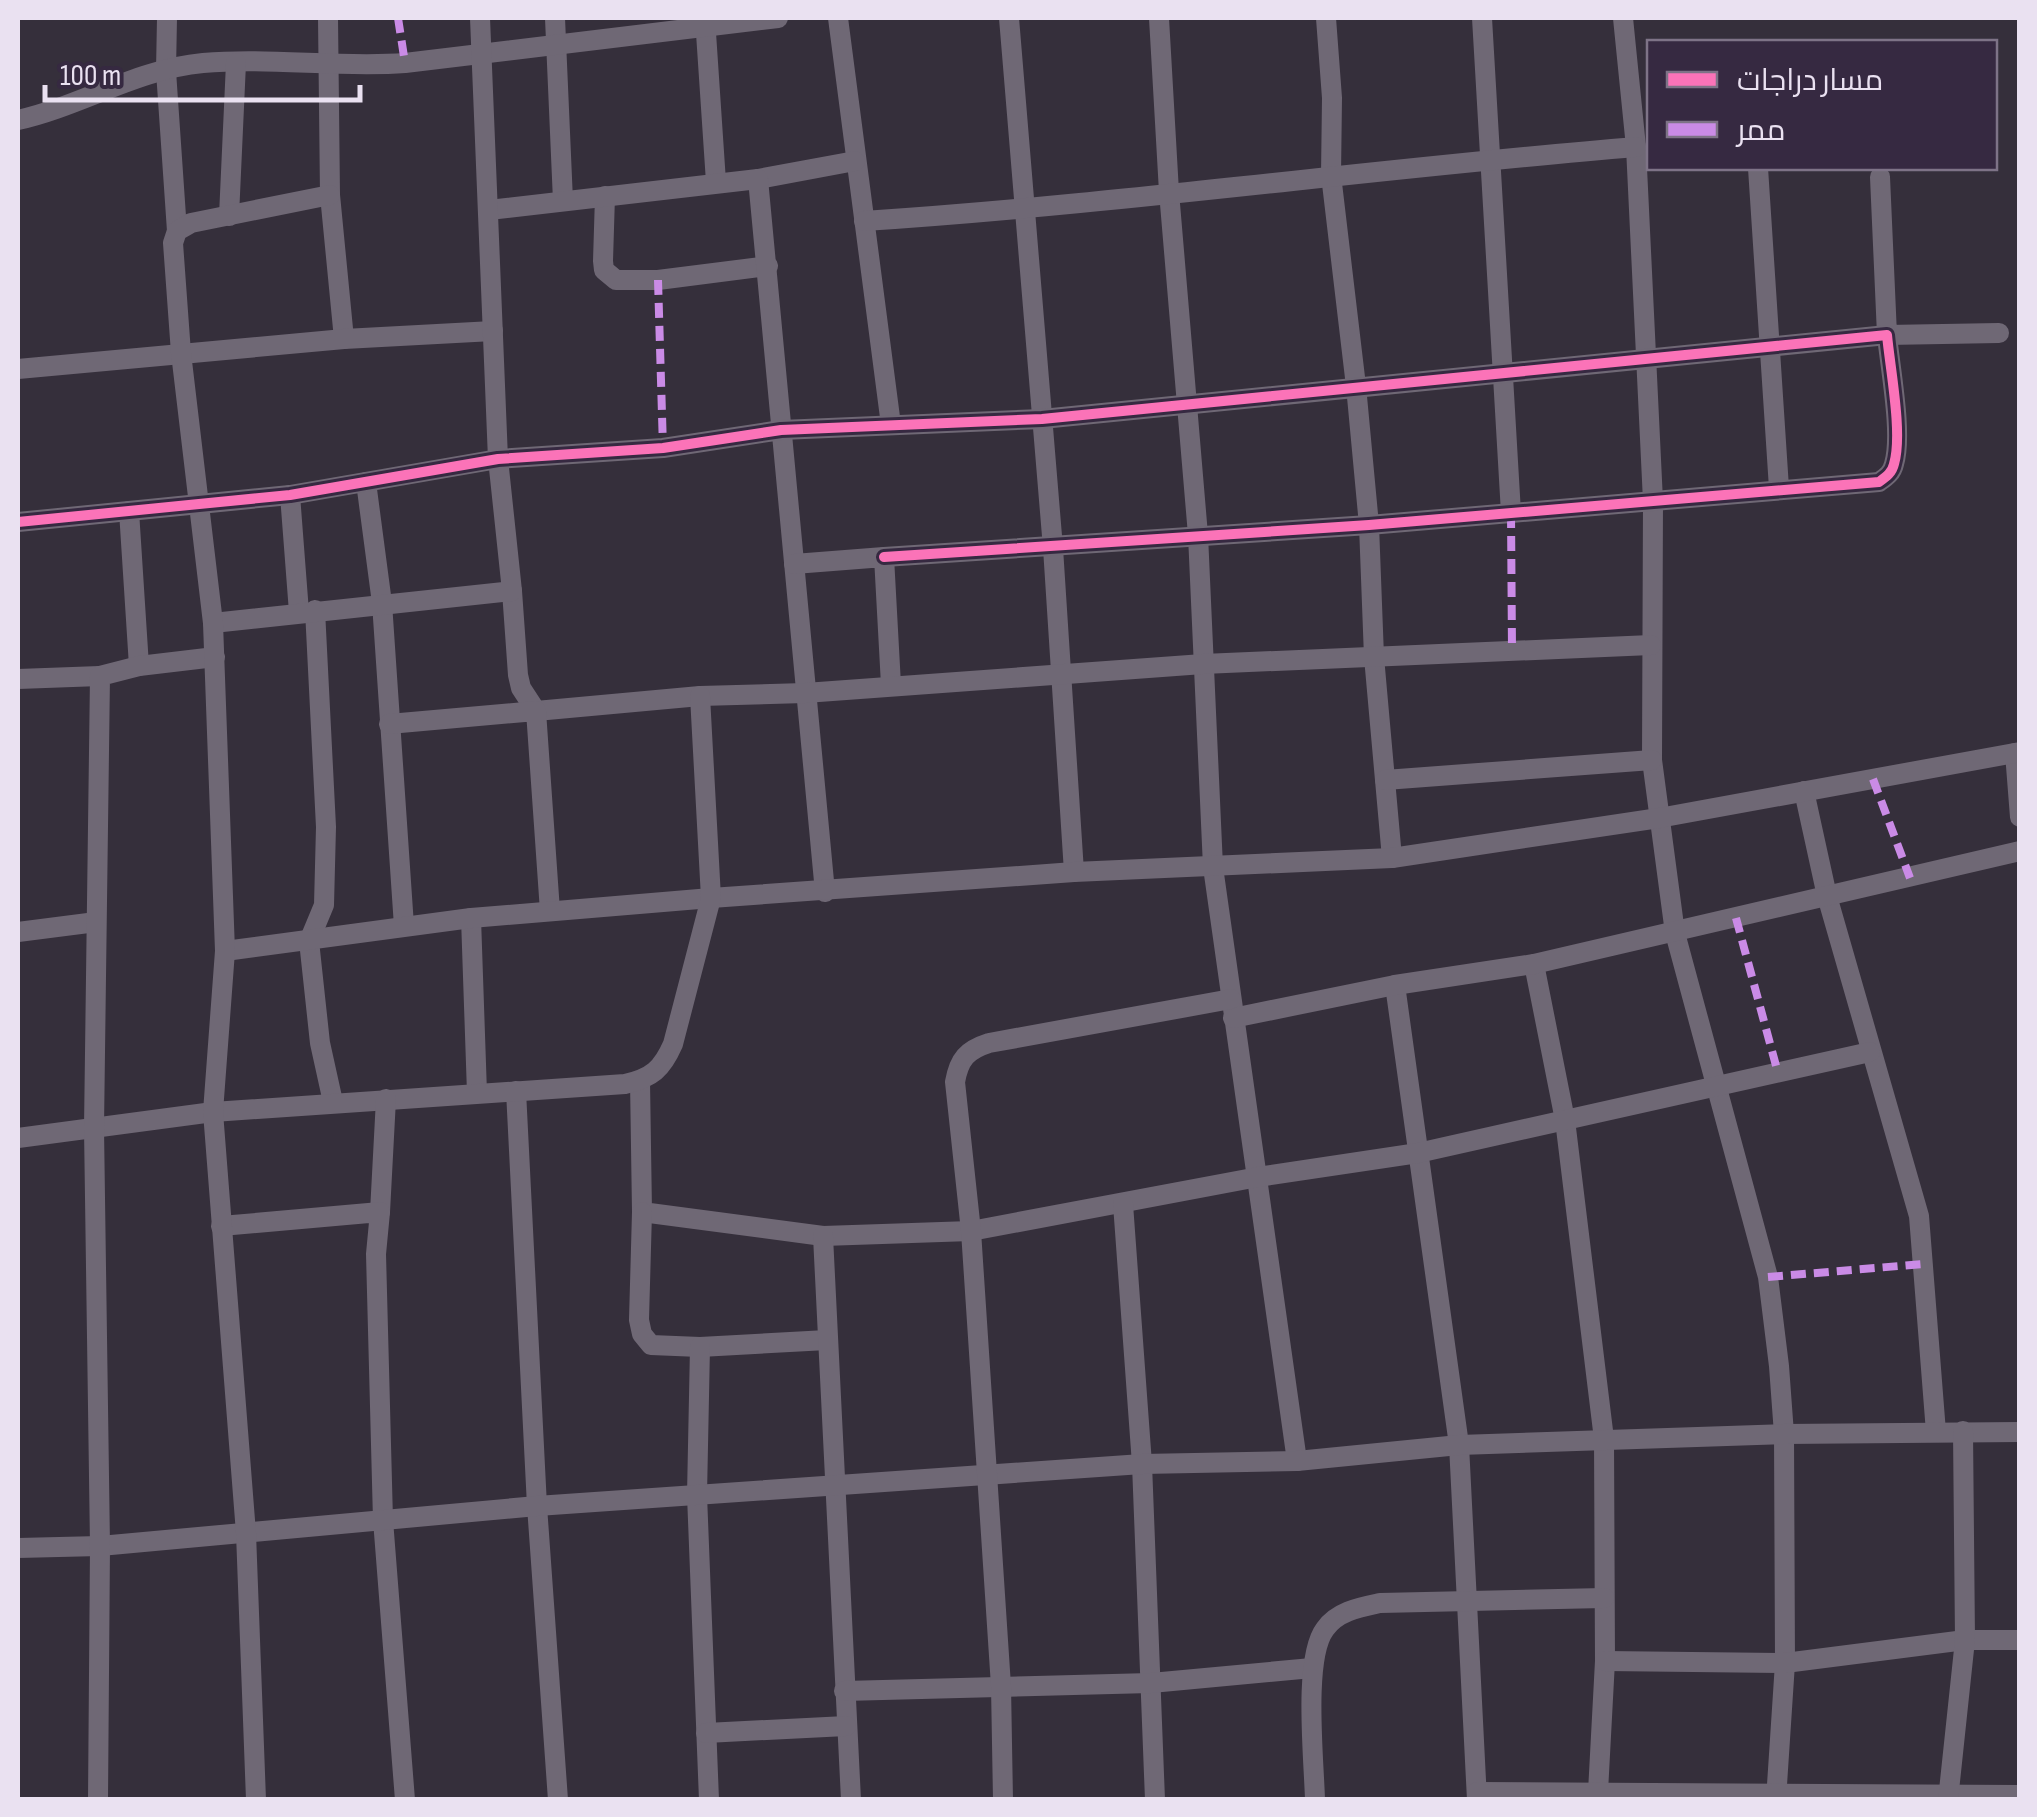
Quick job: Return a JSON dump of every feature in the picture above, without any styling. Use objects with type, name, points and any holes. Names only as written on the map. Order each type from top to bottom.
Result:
[{"type":"street","points":[[167,18],[166,72],[177,231],[172,267],[214,623],[225,951],[213,1112],[246,1533],[256,1800]]},
{"type":"street","points":[[328,18],[330,194],[344,339]]},
{"type":"street","points":[[480,18],[498,460],[518,676],[536,710],[550,911]]},
{"type":"street","points":[[555,18],[563,201]]},
{"type":"street","points":[[18,120],[66,106],[139,76],[200,63],[385,64],[705,22],[778,18]]},
{"type":"street","points":[[838,18],[891,426]]},
{"type":"street","points":[[1009,18],[1074,872]]},
{"type":"street","points":[[1159,18],[1169,192],[1198,535],[1213,867],[1297,1461]]},
{"type":"street","points":[[1326,18],[1332,98],[1331,175],[1369,524],[1374,657],[1392,858]]},
{"type":"street","points":[[1482,18],[1511,512]]},
{"type":"street","points":[[1624,18],[1636,147],[1653,501],[1652,760],[1675,933],[1768,1277],[1784,1434],[1786,1663],[1776,1797]]},
{"type":"street","points":[[705,22],[716,182]]},
{"type":"street","points":[[229,216],[236,63]]},
{"type":"street","points":[[864,222],[1023,211],[1331,175],[1636,147]]},
{"type":"street","points":[[489,210],[758,179],[855,161]]},
{"type":"street","points":[[1758,170],[1779,488]]},
{"type":"street","points":[[794,564],[1052,548],[1879,482],[1892,471],[1896,438],[1880,177]]},
{"type":"street","points":[[758,179],[825,892]]},
{"type":"street","points":[[177,231],[191,223],[330,194]]},
{"type":"street","points":[[605,196],[604,270],[616,280],[658,280],[768,266]]},
{"type":"street","points":[[18,369],[181,352],[493,331]]},
{"type":"street","points":[[18,522],[290,495],[498,460],[662,448],[781,430],[1042,419],[1888,335],[1999,333]]},
{"type":"street","points":[[366,482],[382,603],[404,926]]},
{"type":"street","points":[[290,495],[307,611],[326,827],[324,906],[308,941],[320,1043],[333,1102]]},
{"type":"street","points":[[129,511],[139,666]]},
{"type":"street","points":[[884,557],[891,686]]},
{"type":"street","points":[[214,623],[512,591]]},
{"type":"street","points":[[388,724],[700,696],[1203,664],[1651,644]]},
{"type":"street","points":[[18,679],[100,676],[139,666],[215,656]]},
{"type":"street","points":[[98,1800],[100,1546],[94,1128],[100,676]]},
{"type":"street","points":[[18,1138],[213,1112],[640,1081],[651,1077],[664,1065],[672,1044],[711,898],[700,696]]},
{"type":"street","points":[[225,951],[472,918],[711,898],[1074,872],[1392,858],[1659,818],[2017,752],[2020,816]]},
{"type":"street","points":[[1385,780],[1652,760]]},
{"type":"street","points":[[1804,790],[1826,896],[1919,1216],[1936,1432]]},
{"type":"street","points":[[1004,1800],[972,1231],[955,1082],[964,1055],[989,1043],[1534,964],[2020,851]]},
{"type":"street","points":[[472,918],[476,1093]]},
{"type":"street","points":[[18,932],[96,922]]},
{"type":"street","points":[[1534,964],[1566,1120],[1604,1439],[1605,1661],[1598,1792]]},
{"type":"street","points":[[1395,985],[1459,1445],[1477,1796],[1598,1792],[1629,1797],[2020,1795]]},
{"type":"street","points":[[642,1212],[823,1236],[972,1231],[1258,1177],[1418,1153],[1870,1052]]},
{"type":"street","points":[[640,1081],[639,1320],[646,1340],[659,1347],[827,1340]]},
{"type":"street","points":[[516,1090],[558,1800]]},
{"type":"street","points":[[386,1099],[376,1254],[384,1520],[405,1800]]},
{"type":"street","points":[[1123,1204],[1142,1464],[1155,1800]]},
{"type":"street","points":[[221,1226],[380,1212]]},
{"type":"street","points":[[823,1236],[851,1800]]},
{"type":"street","points":[[700,1347],[697,1496],[709,1800]]},
{"type":"street","points":[[1948,1798],[1965,1640],[1963,1431]]},
{"type":"street","points":[[18,1548],[100,1546],[538,1506],[1142,1464],[1297,1461],[1459,1445],[1784,1434],[2020,1432]]},
{"type":"street","points":[[1314,1800],[1312,1668],[1315,1644],[1327,1625],[1356,1608],[1380,1603],[1604,1598]]},
{"type":"street","points":[[1605,1661],[1786,1663],[1965,1640],[2020,1640]]},
{"type":"street","points":[[844,1692],[1151,1683],[1312,1668]]},
{"type":"street","points":[[706,1734],[846,1726]]},
{"type":"marked path","points":[[398,18],[405,63]]},
{"type":"marked path","points":[[658,280],[663,448]]},
{"type":"marked path","points":[[1511,513],[1512,650]]},
{"type":"marked path","points":[[1873,779],[1910,878]]},
{"type":"marked path","points":[[1736,918],[1778,1073]]},
{"type":"marked path","points":[[1768,1277],[1923,1264]]},
{"type":"cycle path","points":[[18,522],[290,495],[498,459],[663,448],[781,430],[1042,419],[1887,335],[1897,419],[1896,451],[1892,470],[1879,482],[1369,525],[884,557]]}]
